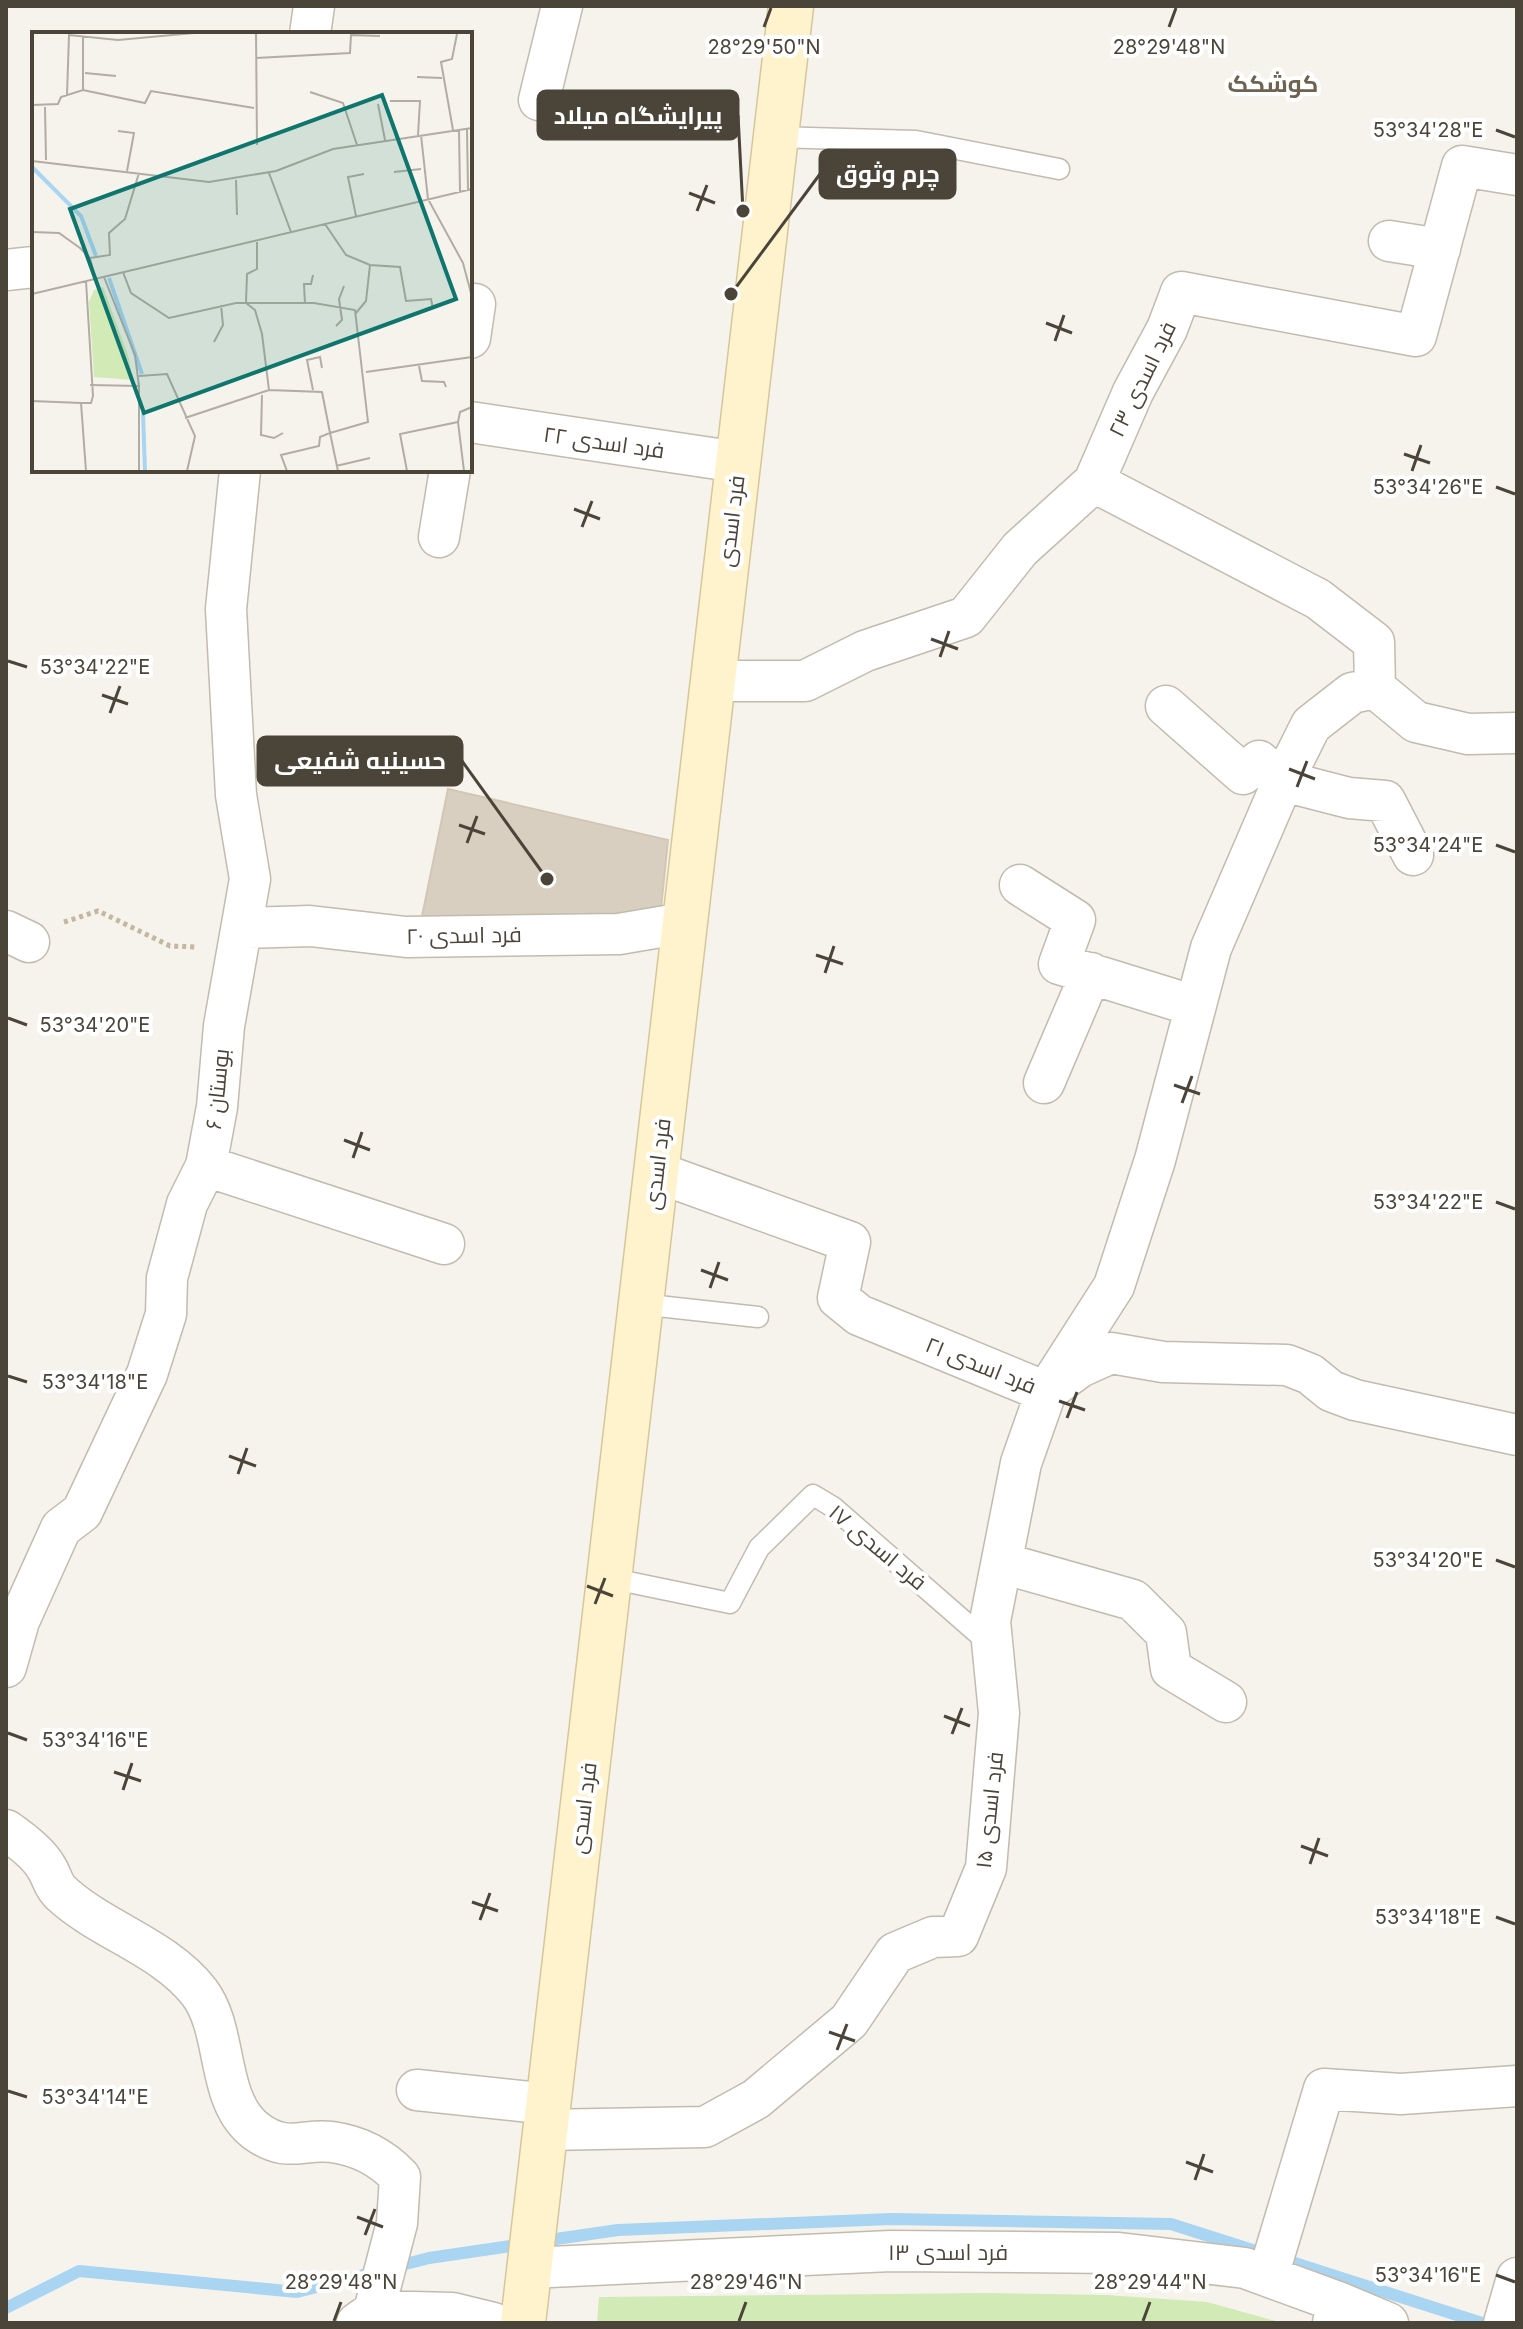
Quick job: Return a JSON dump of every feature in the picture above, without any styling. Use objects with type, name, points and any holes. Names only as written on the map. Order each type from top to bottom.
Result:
[{"type":"main road","name":"فرد اسدی","points":[[523,2323],[791,6]]},
{"type":"street","points":[[310,32],[314,6]]},
{"type":"street","points":[[539,100],[562,6]]},
{"type":"street","name":"فرد اسدی ۲۳","points":[[712,681],[805,681],[865,651],[966,617],[1020,549],[1094,482],[1133,392],[1167,329],[1181,292],[1416,336],[1462,166],[1517,175]]},
{"type":"street","points":[[1389,241],[1440,249]]},
{"type":"street","points":[[6,270],[32,267]]},
{"type":"street","name":"فرد اسدی ۲۲","points":[[472,422],[738,462]]},
{"type":"street","name":"بوستان ۶","points":[[6,1667],[19,1621],[61,1528],[82,1512],[147,1374],[166,1314],[167,1278],[187,1204],[206,1166],[217,1107],[224,1026],[250,879],[246,838],[236,795],[226,609],[240,472]]},
{"type":"street","points":[[439,537],[450,472]]},
{"type":"street","points":[[1094,482],[1318,599],[1374,642],[1375,688],[1416,722],[1468,734],[1517,733]]},
{"type":"street","name":"فرد اسدی ۱۵","points":[[547,2117],[705,2127],[756,2099],[849,2021],[895,1953],[933,1937],[958,1936],[986,1868],[999,1713],[990,1621],[1021,1463],[1046,1392],[1114,1286],[1155,1160],[1211,948],[1283,781],[1311,725],[1352,693],[1375,688]]},
{"type":"street","points":[[1166,706],[1243,774],[1259,761],[1283,781],[1349,798],[1385,801],[1413,855]]},
{"type":"street","points":[[1020,885],[1075,920],[1059,964],[1195,1006]]},
{"type":"street","name":"فرد اسدی ۲۰","points":[[243,928],[310,926],[406,937],[619,934],[684,923]]},
{"type":"street","points":[[1044,1083],[1091,973]]},
{"type":"street","points":[[206,1166],[444,1244]]},
{"type":"street","name":"فرد اسدی ۲۱","points":[[656,1172],[850,1242],[838,1298],[859,1315],[1046,1392],[1080,1367],[1111,1353],[1163,1362],[1287,1365],[1310,1374],[1331,1391],[1355,1400],[1517,1435]]},
{"type":"street","points":[[1002,1563],[1133,1600],[1166,1633],[1171,1669],[1226,1702]]},
{"type":"street","points":[[6,1830],[45,1864],[57,1890],[90,1917],[155,1955],[198,1991],[213,2017],[236,2102],[255,2131],[292,2147],[330,2142],[380,2156],[400,2177],[397,2223],[366,2317],[452,2313],[493,2323]]},
{"type":"street","points":[[1268,2276],[1324,2089],[1401,2094],[1517,2086]]},
{"type":"street","points":[[417,2090],[547,2117]]},
{"type":"street","name":"فرد اسدی ۱۳","points":[[530,2267],[891,2251],[1091,2252],[1245,2268],[1268,2276],[1335,2312],[1388,2323]]},
{"type":"street","points":[[1504,2323],[1517,2278]]},
{"type":"lane","points":[[775,137],[916,141],[1059,169]]},
{"type":"lane","points":[[640,1304],[758,1317]]},
{"type":"lane","name":"فرد اسدی ۱۷","points":[[609,1578],[730,1603],[759,1548],[813,1495],[833,1507],[992,1646]]},
{"type":"path","points":[[17,936],[98,911],[170,946],[209,947],[243,928]]},
{"type":"green space","points":[[986,2293],[1107,2295],[1207,2302],[1283,2323],[597,2323],[599,2297]]},
{"type":"building","points":[[448,789],[668,840],[660,918],[420,926]]},
{"type":"waterway","points":[[542,2241],[618,2230],[891,2219],[1171,2224],[1262,2253]]},
{"type":"waterway","points":[[6,2308],[79,2271],[297,2292],[429,2258],[524,2244]]},
{"type":"waterway","points":[[1279,2258],[1482,2323]]},
{"type":"place","name":"پیرایشگاه میلاد","points":[[743,211]]},
{"type":"place","name":"چرم وثوق","points":[[731,294]]},
{"type":"place","name":"حسینیه شفیعی","points":[[547,879]]},
{"type":"district","name":"کوشکک","points":[[1273,83]]}]
